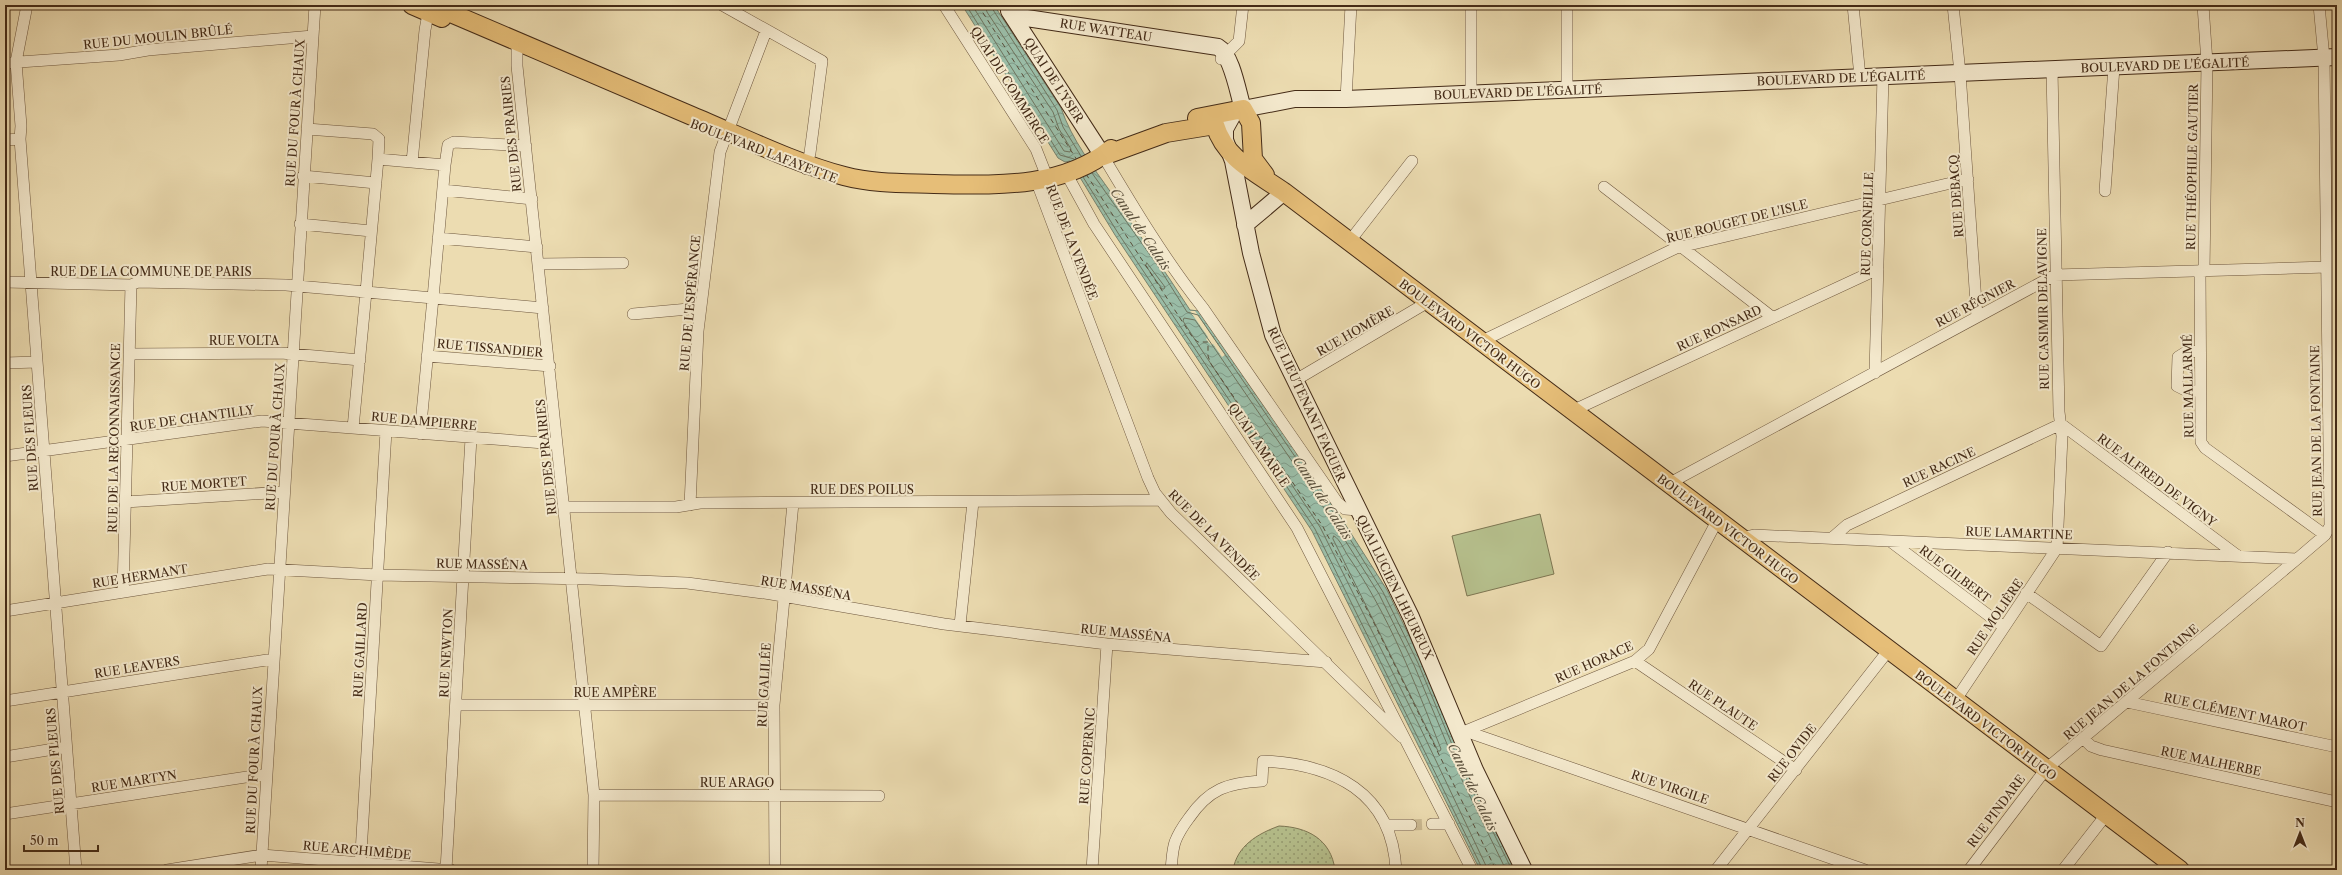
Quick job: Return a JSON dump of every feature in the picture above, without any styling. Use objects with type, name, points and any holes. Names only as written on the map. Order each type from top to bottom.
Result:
[{"type":"main road","name":"BOULEVARD LAFAYETTE","points":[[412,5],[430,7],[516,45],[845,183],[929,193],[995,195],[1042,182],[1103,156]]},
{"type":"main road","name":"BOULEVARD DE L'ÉGALITÉ","points":[[1103,156],[1166,133],[1236,117]]},
{"type":"main road","name":"BOULEVARD DE L'ÉGALITÉ","points":[[1103,156],[1129,138],[1160,126],[1236,117]]},
{"type":"main road","name":"BOULEVARD VICTOR HUGO","points":[[1236,117],[1227,149],[1240,162],[1280,190],[1888,651],[2180,870]]},
{"type":"main road","name":"BOULEVARD VICTOR HUGO","points":[[1236,117],[1255,164],[1280,190]]},
{"type":"street","name":"RUE DES FLEURS","points":[[27,5],[11,63],[21,126],[20,139],[32,283],[43,452],[76,870]]},
{"type":"street","name":"RUE DU FOUR À CHAUX","points":[[261,870],[296,285],[315,5]]},
{"type":"street","points":[[722,5],[822,61],[807,166]]},
{"type":"street","name":"QUAI DU COMMERCE","points":[[944,5],[1036,150],[1042,182]]},
{"type":"street","points":[[1236,117],[1223,57],[1239,41],[1243,5]]},
{"type":"street","points":[[1346,99],[1351,5]]},
{"type":"street","points":[[1471,5],[1471,94]]},
{"type":"street","points":[[1567,5],[1567,90]]},
{"type":"street","points":[[1853,5],[1860,77]]},
{"type":"street","name":"RUE THÉOPHILE GAUTIER","points":[[2202,271],[2207,63],[2203,5]]},
{"type":"street","name":"RUE JEAN DE LA FONTAINE","points":[[2046,769],[2298,559],[2325,535],[2331,520],[2333,457],[2327,267],[2330,58],[2319,5]]},
{"type":"street","name":"RUE DEBACQ","points":[[1955,6],[1977,317]]},
{"type":"street","points":[[412,162],[430,7]]},
{"type":"street","name":"RUE WATTEAU","points":[[1007,8],[1020,17],[1205,45],[1216,50],[1223,57]]},
{"type":"street","name":"QUAI DE L'YSER","points":[[1007,8],[1103,156]]},
{"type":"street","name":"RUE DE L'ESPÉRANCE","points":[[690,505],[700,308],[718,167],[726,133],[766,31]]},
{"type":"street","name":"RUE DU MOULIN BRÛLÉ","points":[[11,63],[119,55],[148,50],[313,36]]},
{"type":"street","name":"RUE DES PRAIRIES","points":[[516,45],[594,796],[593,870]]},
{"type":"street","name":"BOULEVARD DE L'ÉGALITÉ","points":[[1236,117],[1346,99],[2330,58]]},
{"type":"street","points":[[2105,191],[2114,67]]},
{"type":"street","name":"RUE CASIMIR DELAVIGNE","points":[[2052,69],[2055,275],[2062,436],[2057,548]]},
{"type":"street","name":"RUE CORNEILLE","points":[[1875,373],[1881,199],[1883,76]]},
{"type":"street","points":[[307,129],[373,134],[379,139],[372,231],[353,428]]},
{"type":"street","points":[[5,140],[20,139]]},
{"type":"street","points":[[420,434],[446,148],[451,142],[526,146]]},
{"type":"street","name":"RUE LIEUTENANT FAGUER","points":[[1227,149],[1233,161],[1245,225],[1269,323],[1294,381],[1358,510]]},
{"type":"street","name":"QUAI LUCIEN LHEUREUX","points":[[1103,156],[1152,237],[1189,292],[1203,308],[1337,502],[1345,509],[1358,510],[1424,646],[1524,870]]},
{"type":"street","points":[[378,159],[445,165]]},
{"type":"street","points":[[1349,242],[1412,161]]},
{"type":"street","name":"QUAI LAMARLE","points":[[1066,173],[1094,224],[1297,528],[1409,744],[1472,870]]},
{"type":"street","points":[[303,176],[376,183]]},
{"type":"street","name":"RUE ROUGET DE L'ISLE","points":[[1480,342],[1492,334],[1680,247],[1968,179]]},
{"type":"street","name":"RUE DE LA VENDÉE","points":[[1042,182],[1152,489],[1160,500],[1409,744]]},
{"type":"street","points":[[1604,187],[1772,318]]},
{"type":"street","points":[[442,190],[532,199]]},
{"type":"street","points":[[1245,225],[1280,190]]},
{"type":"street","points":[[300,224],[372,231]]},
{"type":"street","points":[[438,238],[537,247]]},
{"type":"street","points":[[538,264],[623,264]]},
{"type":"street","name":"RUE RÉGNIER","points":[[1668,484],[2055,275],[2327,267]]},
{"type":"street","name":"RUE RONSARD","points":[[1572,411],[1878,269]]},
{"type":"street","name":"RUE MALLARMÉ","points":[[2202,271],[2199,437],[2203,446],[2325,535]]},
{"type":"street","name":"RUE DE LA COMMUNE DE PARIS","points":[[5,282],[131,285],[141,282],[296,285],[543,308]]},
{"type":"street","name":"RUE DE LA RECONNAISSANCE","points":[[123,592],[131,285]]},
{"type":"street","name":"RUE HOMÈRE","points":[[1294,381],[1428,302]]},
{"type":"street","points":[[633,314],[700,308]]},
{"type":"street","points":[[2200,351],[2186,352],[2178,357],[2176,366],[2177,386],[2187,391],[2200,391]]},
{"type":"street","name":"RUE VOLTA","points":[[129,354],[293,353],[360,360]]},
{"type":"street","name":"RUE TISSANDIER","points":[[428,356],[550,366]]},
{"type":"street","points":[[5,363],[37,362]]},
{"type":"street","name":"RUE DE CHANTILLY","points":[[5,456],[255,422],[288,422]]},
{"type":"street","name":"RUE DAMPIERRE","points":[[288,422],[420,434],[558,444]]},
{"type":"street","name":"RUE RACINE","points":[[1832,538],[1847,525],[2061,424]]},
{"type":"street","name":"RUE ALFRED DE VIGNY","points":[[2061,424],[2239,557]]},
{"type":"street","name":"RUE GAILLARD","points":[[360,866],[386,431]]},
{"type":"street","name":"RUE NEWTON","points":[[446,870],[471,438]]},
{"type":"street","name":"RUE MORTET","points":[[125,502],[284,492]]},
{"type":"street","name":"RUE DES POILUS","points":[[564,507],[793,503],[1160,500]]},
{"type":"street","points":[[960,625],[973,502]]},
{"type":"street","name":"RUE GALILÉE","points":[[775,870],[774,705],[793,503]]},
{"type":"street","name":"RUE HORACE","points":[[1462,732],[1635,661],[1649,649],[1717,521]]},
{"type":"street","name":"RUE LAMARTINE","points":[[1740,538],[1754,534],[2298,559]]},
{"type":"street","name":"RUE GILBERT","points":[[1890,541],[2004,627]]},
{"type":"street","name":"RUE MOLIÈRE","points":[[1955,701],[2057,548]]},
{"type":"street","points":[[2026,593],[2101,646],[2168,552]]},
{"type":"street","name":"RUE MASSÉNA","points":[[279,569],[378,575],[688,583],[960,625],[1107,644],[1326,662]]},
{"type":"street","name":"RUE HERMANT","points":[[5,611],[264,570],[279,569]]},
{"type":"street","name":"RUE COPERNIC","points":[[1092,870],[1107,644]]},
{"type":"street","name":"RUE OVIDE","points":[[1716,870],[1888,651]]},
{"type":"street","name":"RUE LEAVERS","points":[[5,701],[273,659]]},
{"type":"street","name":"RUE PLAUTE","points":[[1635,661],[1796,770]]},
{"type":"street","name":"RUE CLÉMENT MAROT","points":[[2127,702],[2337,747]]},
{"type":"street","name":"RUE AMPÈRE","points":[[456,704],[774,705]]},
{"type":"street","name":"RUE VIRGILE","points":[[1462,732],[1749,828],[1865,870]]},
{"type":"street","name":"RUE MALHERBE","points":[[2083,738],[2091,746],[2102,750],[2337,802]]},
{"type":"street","points":[[5,757],[66,747]]},
{"type":"street","points":[[1171,870],[1175,843],[1181,829],[1196,808],[1210,794],[1226,786],[1262,781],[1263,761],[1309,766],[1342,778],[1368,799],[1386,825],[1394,847],[1396,870]]},
{"type":"street","name":"RUE PINDARE","points":[[1969,870],[2046,769]]},
{"type":"street","name":"RUE MARTYN","points":[[5,814],[266,774]]},
{"type":"street","name":"RUE ARAGO","points":[[594,796],[879,796]]},
{"type":"street","points":[[2063,870],[2106,814]]},
{"type":"street","points":[[1432,824],[1449,824]]},
{"type":"street","points":[[1386,825],[1411,825]]},
{"type":"street","name":"RUE ARCHIMÈDE","points":[[167,870],[262,855],[360,866],[450,870]]},
{"type":"shaded area","points":[[1540,514],[1554,574],[1467,596],[1452,536]]},
{"type":"shaded area","points":[[1279,826],[1299,829],[1316,837],[1328,850],[1333,859],[1335,870],[1233,870],[1239,854],[1249,842],[1263,833]]},
{"type":"water","name":"Canal de Calais","points":[[962,5],[994,5],[1061,108],[1071,131],[1090,163],[1190,310],[1199,311],[1338,513],[1387,590],[1427,673],[1465,766],[1516,870],[1480,870],[1312,531],[1115,235],[1070,161],[1065,162],[1058,158]]},
{"type":"pier","points":[[1190,311],[1195,311],[1225,355],[1222,357],[1213,344],[1211,345],[1206,339],[1208,337]]},
{"type":"ferry route","points":[[978,5],[1077,160]]},
{"type":"ferry route","points":[[1086,174],[1193,338],[1198,342],[1208,342],[1208,356],[1211,364],[1322,525],[1372,619],[1496,870]]},
{"type":"tunnel","points":[[1411,825],[1432,824]]}]
